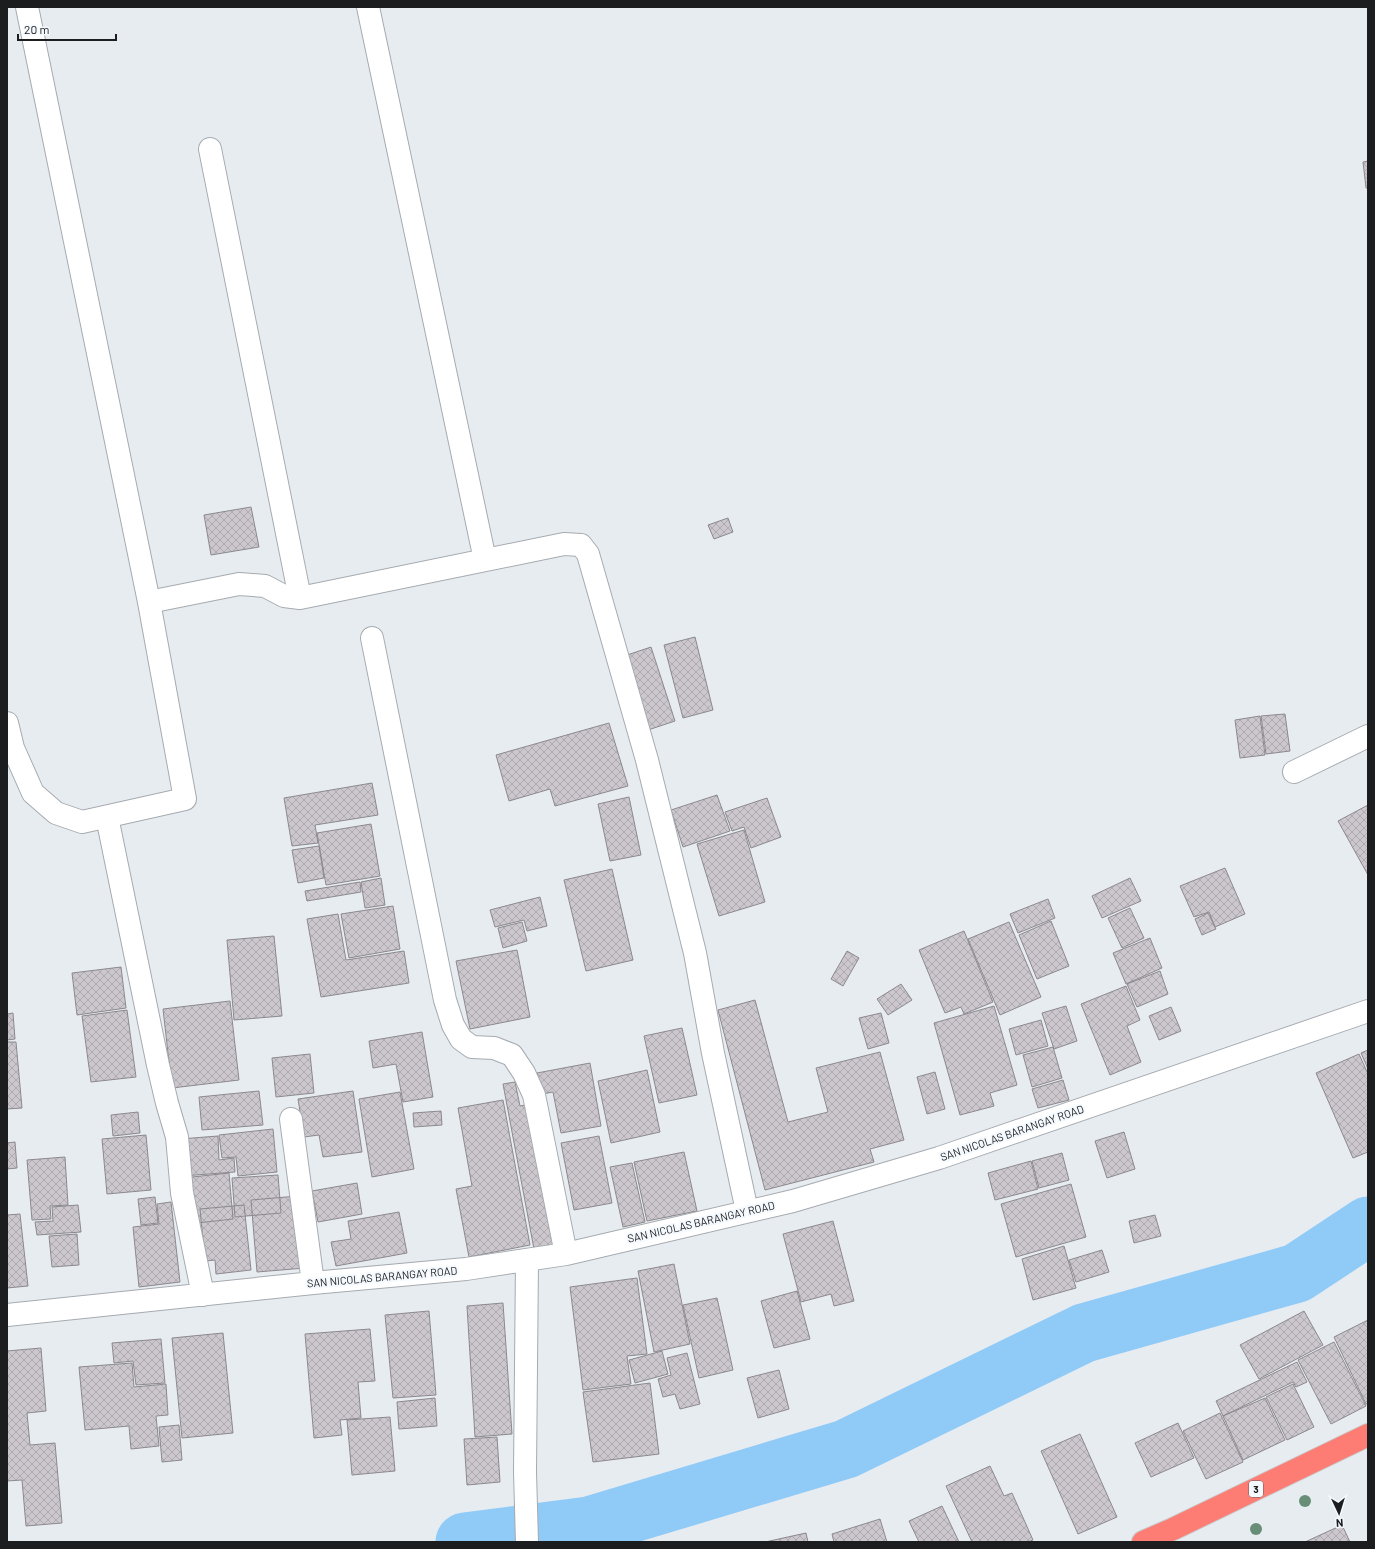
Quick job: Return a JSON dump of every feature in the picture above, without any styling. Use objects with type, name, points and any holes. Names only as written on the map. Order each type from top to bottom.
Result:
[{"type":"highway","name":"3","points":[[1143,1542],[1176,1536],[1368,1435]]},
{"type":"street","points":[[7,723],[13,748],[33,793],[56,813],[82,822],[185,799],[149,602],[27,7]]},
{"type":"street","points":[[368,7],[485,560]]},
{"type":"street","points":[[210,149],[300,598]]},
{"type":"street","points":[[149,602],[239,584],[265,586],[284,596],[300,598],[564,544],[581,545],[588,554],[647,760],[695,953],[713,1053],[747,1211]]},
{"type":"street","points":[[372,638],[446,1000],[453,1024],[461,1039],[472,1046],[494,1048],[512,1054],[524,1073],[534,1095],[566,1254]]},
{"type":"street","points":[[1294,772],[1368,736]]},
{"type":"street","points":[[107,817],[166,1103],[177,1136],[182,1193],[203,1295]]},
{"type":"street","name":"SAN NICOLAS BARANGAY ROAD","points":[[7,1315],[314,1283],[466,1269],[566,1254],[792,1201],[939,1158],[1368,1011]]},
{"type":"street","points":[[292,1119],[314,1283]]},
{"type":"street","points":[[527,1260],[525,1472],[527,1542]]},
{"type":"building","points":[[1368,161],[1368,188],[1366,188],[1363,162]]},
{"type":"building","points":[[251,507],[259,547],[211,555],[204,515]]},
{"type":"building","points":[[728,518],[733,532],[714,539],[708,525]]},
{"type":"building","points":[[695,637],[713,710],[683,718],[664,645]]},
{"type":"building","points":[[651,647],[675,721],[645,731],[621,657]]},
{"type":"building","points":[[1285,714],[1290,751],[1266,754],[1261,716]]},
{"type":"building","points":[[1260,716],[1265,755],[1240,758],[1235,720]]},
{"type":"building","points":[[609,723],[628,786],[555,806],[550,789],[509,801],[496,755]]},
{"type":"building","points":[[372,783],[378,815],[315,825],[318,843],[292,846],[284,798]]},
{"type":"building","points":[[717,795],[730,831],[683,847],[671,810]]},
{"type":"building","points":[[629,797],[641,855],[610,861],[598,804]]},
{"type":"building","points":[[767,798],[781,837],[751,848],[744,827],[732,831],[725,812]]},
{"type":"building","points":[[1368,805],[1368,875],[1338,821]]},
{"type":"building","points":[[371,824],[380,876],[326,885],[317,833]]},
{"type":"building","points":[[744,830],[765,902],[719,916],[697,844]]},
{"type":"building","points":[[319,846],[324,878],[298,883],[292,850]]},
{"type":"building","points":[[1225,868],[1245,914],[1215,927],[1209,912],[1194,917],[1180,886]]},
{"type":"building","points":[[612,869],[633,960],[586,971],[564,880]]},
{"type":"building","points":[[381,878],[385,905],[365,908],[361,882]]},
{"type":"building","points":[[1130,878],[1141,901],[1102,918],[1092,896]]},
{"type":"building","points":[[360,882],[361,892],[307,901],[305,891]]},
{"type":"building","points":[[540,897],[547,926],[527,931],[524,920],[495,927],[490,910]]},
{"type":"building","points":[[1048,899],[1055,918],[1018,933],[1010,914]]},
{"type":"building","points":[[393,906],[400,949],[349,958],[341,914]]},
{"type":"building","points":[[1130,908],[1144,938],[1122,948],[1108,918]]},
{"type":"building","points":[[1208,913],[1216,929],[1202,935],[1195,919]]},
{"type":"building","points":[[338,914],[346,960],[404,951],[409,983],[321,997],[307,919]]},
{"type":"building","points":[[1051,921],[1069,966],[1037,979],[1019,935]]},
{"type":"building","points":[[522,922],[527,941],[503,948],[498,928]]},
{"type":"building","points":[[1009,922],[1041,997],[1000,1015],[968,939]]},
{"type":"building","points":[[964,931],[993,1002],[964,1014],[961,1007],[945,1013],[919,950]]},
{"type":"building","points":[[274,936],[282,1016],[234,1020],[227,940]]},
{"type":"building","points":[[1150,938],[1162,968],[1126,984],[1113,953]]},
{"type":"building","points":[[517,950],[530,1017],[470,1029],[456,961]]},
{"type":"building","points":[[847,951],[859,958],[843,986],[831,979]]},
{"type":"building","points":[[121,967],[126,1008],[77,1015],[72,973]]},
{"type":"building","points":[[1160,971],[1168,994],[1137,1007],[1127,984]]},
{"type":"building","points":[[901,984],[912,1000],[888,1015],[877,999]]},
{"type":"building","points":[[1126,986],[1140,1020],[1127,1026],[1141,1062],[1110,1075],[1081,1004]]},
{"type":"building","points":[[755,1000],[788,1122],[828,1112],[816,1068],[880,1052],[904,1140],[870,1149],[874,1162],[765,1190],[718,1010]]},
{"type":"building","points":[[230,1001],[239,1080],[172,1088],[163,1009]]},
{"type":"building","points":[[994,1006],[1017,1085],[990,1093],[994,1106],[960,1115],[934,1023]]},
{"type":"building","points":[[1066,1006],[1077,1041],[1054,1049],[1042,1013]]},
{"type":"building","points":[[1171,1007],[1181,1031],[1159,1040],[1149,1016]]},
{"type":"building","points":[[127,1010],[136,1077],[91,1082],[82,1016]]},
{"type":"building","points":[[13,1013],[15,1039],[7,1040],[7,1014]]},
{"type":"building","points":[[881,1013],[889,1043],[868,1049],[859,1018]]},
{"type":"building","points":[[1041,1020],[1048,1046],[1016,1055],[1009,1029]]},
{"type":"building","points":[[682,1028],[697,1095],[659,1103],[644,1036]]},
{"type":"building","points":[[422,1032],[433,1097],[403,1102],[396,1064],[373,1068],[369,1041]]},
{"type":"building","points":[[7,1042],[16,1042],[22,1108],[7,1109]]},
{"type":"building","points":[[1053,1047],[1062,1078],[1032,1087],[1023,1055]]},
{"type":"building","points":[[1368,1050],[1368,1069],[1361,1053]]},
{"type":"building","points":[[310,1054],[314,1093],[276,1097],[272,1058]]},
{"type":"building","points":[[1359,1054],[1368,1074],[1368,1152],[1353,1158],[1316,1073]]},
{"type":"building","points":[[590,1063],[601,1126],[561,1133],[553,1092],[542,1094],[537,1073]]},
{"type":"building","points":[[647,1070],[660,1132],[611,1143],[598,1081]]},
{"type":"building","points":[[935,1072],[945,1109],[927,1114],[917,1077]]},
{"type":"building","points":[[1063,1080],[1069,1100],[1038,1108],[1032,1089]]},
{"type":"building","points":[[515,1082],[520,1106],[531,1104],[557,1245],[534,1249],[503,1084]]},
{"type":"building","points":[[259,1091],[263,1125],[202,1130],[199,1097]]},
{"type":"building","points":[[353,1091],[362,1152],[323,1157],[319,1135],[304,1137],[298,1099]]},
{"type":"building","points":[[400,1092],[414,1169],[372,1177],[359,1099]]},
{"type":"building","points":[[503,1100],[530,1245],[469,1257],[456,1189],[472,1186],[458,1108]]},
{"type":"building","points":[[441,1111],[442,1125],[414,1127],[413,1113]]},
{"type":"building","points":[[138,1112],[140,1133],[113,1136],[111,1115]]},
{"type":"building","points":[[273,1129],[277,1172],[238,1176],[236,1157],[222,1158],[219,1135]]},
{"type":"building","points":[[1124,1132],[1135,1169],[1107,1178],[1095,1141]]},
{"type":"building","points":[[146,1135],[151,1190],[107,1194],[102,1139]]},
{"type":"building","points":[[218,1136],[219,1160],[234,1158],[235,1172],[183,1176],[180,1139]]},
{"type":"building","points":[[599,1136],[612,1203],[574,1210],[561,1143]]},
{"type":"building","points":[[15,1142],[17,1168],[7,1169],[7,1143]]},
{"type":"building","points":[[684,1152],[697,1211],[647,1221],[634,1162]]},
{"type":"building","points":[[1062,1153],[1069,1180],[1039,1188],[1032,1161]]},
{"type":"building","points":[[65,1157],[68,1205],[50,1206],[51,1219],[32,1220],[27,1160]]},
{"type":"building","points":[[1031,1161],[1038,1189],[995,1200],[988,1173]]},
{"type":"building","points":[[632,1163],[645,1222],[623,1227],[610,1167]]},
{"type":"building","points":[[229,1173],[233,1219],[188,1224],[183,1178]]},
{"type":"building","points":[[278,1175],[281,1213],[235,1217],[232,1178]]},
{"type":"building","points":[[357,1183],[362,1214],[318,1222],[312,1191]]},
{"type":"building","points":[[1071,1184],[1086,1237],[1016,1257],[1001,1204]]},
{"type":"building","points":[[298,1196],[305,1268],[257,1272],[251,1200]]},
{"type":"building","points":[[155,1197],[158,1223],[141,1225],[138,1199]]},
{"type":"building","points":[[171,1202],[180,1282],[139,1287],[133,1227],[159,1224],[157,1204]]},
{"type":"building","points":[[78,1205],[81,1232],[37,1235],[35,1222],[53,1221],[52,1207]]},
{"type":"building","points":[[244,1205],[251,1270],[216,1274],[215,1260],[205,1261],[200,1209]]},
{"type":"building","points":[[399,1212],[407,1253],[336,1266],[331,1242],[351,1239],[348,1221]]},
{"type":"building","points":[[20,1214],[28,1286],[7,1288],[7,1215]]},
{"type":"building","points":[[1155,1215],[1161,1236],[1134,1243],[1129,1221]]},
{"type":"building","points":[[833,1221],[854,1301],[834,1306],[831,1294],[801,1302],[783,1234]]},
{"type":"building","points":[[77,1234],[79,1265],[52,1267],[49,1236]]},
{"type":"building","points":[[1064,1246],[1076,1288],[1033,1300],[1022,1259]]},
{"type":"building","points":[[1102,1250],[1109,1272],[1076,1282],[1069,1260]]},
{"type":"building","points":[[674,1264],[690,1344],[654,1352],[638,1271]]},
{"type":"building","points":[[637,1278],[647,1354],[627,1356],[631,1384],[583,1390],[570,1287]]},
{"type":"building","points":[[797,1291],[810,1339],[774,1348],[761,1301]]},
{"type":"building","points":[[717,1298],[733,1370],[699,1378],[683,1305]]},
{"type":"building","points":[[503,1303],[512,1434],[475,1437],[467,1306]]},
{"type":"building","points":[[429,1311],[436,1395],[393,1398],[385,1315]]},
{"type":"building","points":[[1304,1311],[1323,1345],[1259,1379],[1240,1345]]},
{"type":"building","points":[[1368,1320],[1368,1403],[1366,1404],[1334,1337]]},
{"type":"building","points":[[370,1329],[375,1381],[358,1382],[361,1418],[340,1420],[342,1435],[314,1438],[305,1334]]},
{"type":"building","points":[[223,1333],[233,1433],[182,1438],[172,1338]]},
{"type":"building","points":[[161,1339],[165,1383],[136,1385],[133,1361],[114,1363],[112,1343]]},
{"type":"building","points":[[1334,1342],[1366,1406],[1331,1424],[1298,1360]]},
{"type":"building","points":[[41,1348],[46,1411],[27,1413],[30,1445],[55,1443],[62,1523],[26,1526],[22,1480],[7,1481],[7,1351]]},
{"type":"building","points":[[662,1351],[668,1374],[635,1383],[629,1360]]},
{"type":"building","points":[[687,1353],[700,1404],[680,1409],[675,1394],[663,1397],[658,1379],[671,1375],[667,1358]]},
{"type":"building","points":[[1297,1362],[1307,1382],[1296,1387],[1293,1382],[1223,1416],[1216,1401]]},
{"type":"building","points":[[132,1363],[134,1387],[166,1384],[168,1415],[156,1416],[159,1446],[131,1449],[129,1426],[85,1430],[79,1367]]},
{"type":"building","points":[[779,1370],[789,1409],[758,1418],[747,1378]]},
{"type":"building","points":[[650,1383],[659,1454],[593,1462],[583,1392]]},
{"type":"building","points":[[1293,1384],[1314,1427],[1287,1440],[1266,1397]]},
{"type":"building","points":[[435,1398],[437,1426],[399,1429],[397,1402]]},
{"type":"building","points":[[1265,1398],[1285,1440],[1243,1460],[1223,1416]]},
{"type":"building","points":[[1220,1413],[1243,1462],[1206,1479],[1183,1431]]},
{"type":"building","points":[[390,1417],[395,1471],[352,1475],[347,1420]]},
{"type":"building","points":[[1178,1423],[1194,1458],[1151,1477],[1135,1443]]},
{"type":"building","points":[[179,1425],[182,1460],[162,1462],[159,1427]]},
{"type":"building","points":[[1080,1434],[1117,1517],[1078,1534],[1041,1451]]},
{"type":"building","points":[[497,1437],[500,1482],[467,1485],[464,1439]]},
{"type":"building","points":[[990,1466],[1004,1496],[1012,1493],[1033,1540],[1028,1542],[972,1542],[946,1486]]},
{"type":"building","points":[[942,1506],[959,1542],[919,1542],[909,1521]]},
{"type":"building","points":[[880,1519],[887,1542],[834,1542],[832,1534]]},
{"type":"building","points":[[1342,1525],[1350,1542],[1305,1542]]},
{"type":"building","points":[[806,1533],[808,1542],[765,1542]]},
{"type":"waterway","points":[[465,1542],[589,1526],[846,1449],[1084,1333],[1297,1273],[1368,1226]]}]
